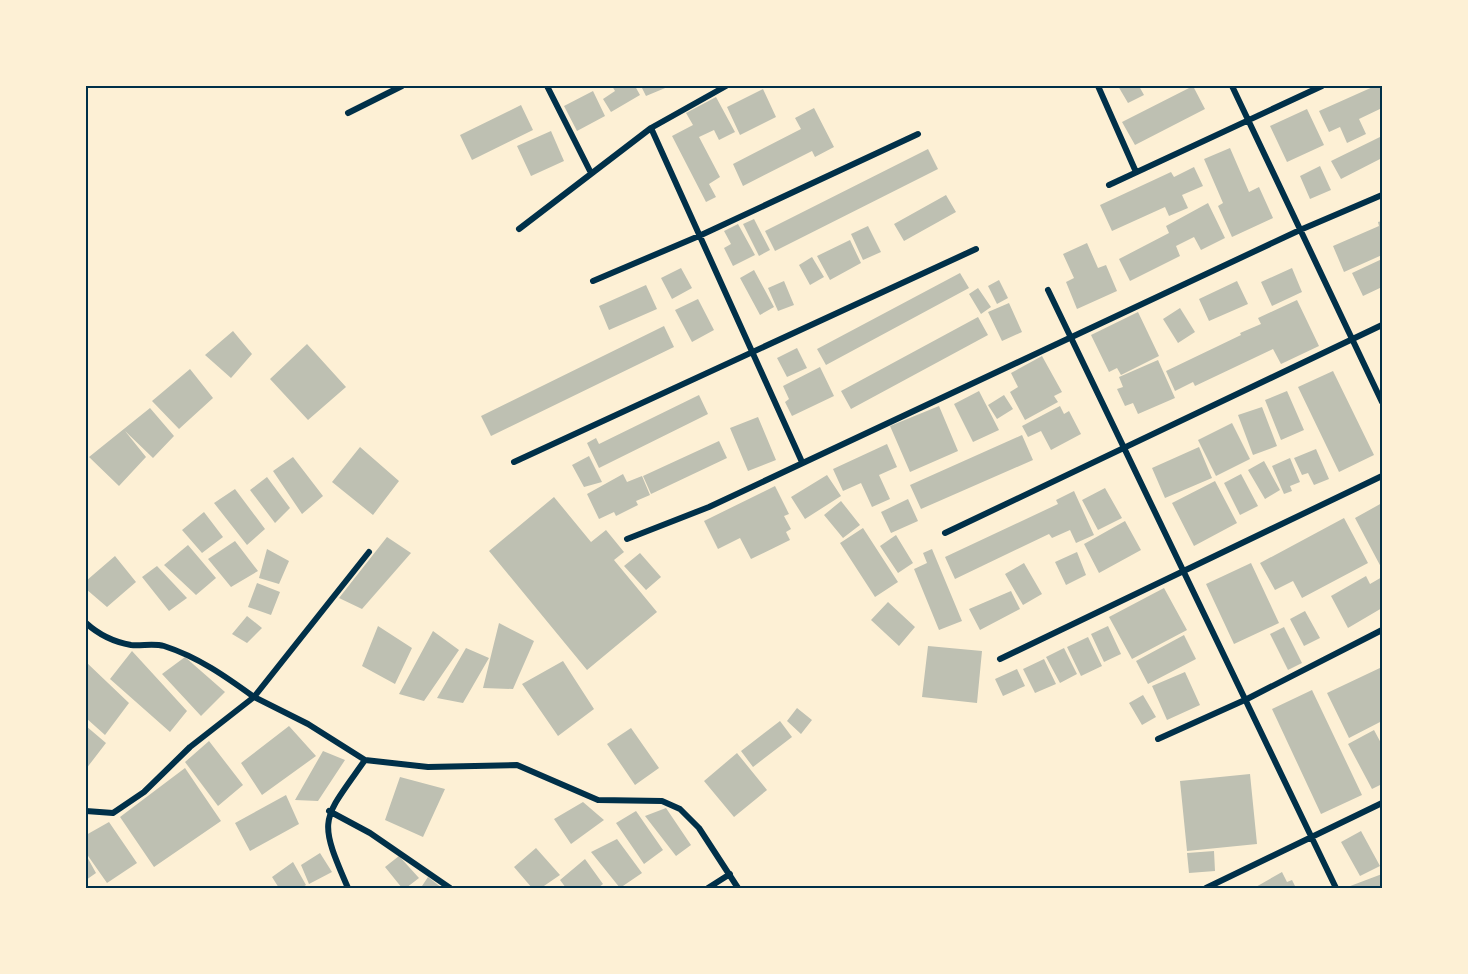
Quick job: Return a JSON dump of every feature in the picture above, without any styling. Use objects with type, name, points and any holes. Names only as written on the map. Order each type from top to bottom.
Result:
[{"type":"street","points":[[348,113],[402,86]]},
{"type":"street","points":[[547,86],[591,173]]},
{"type":"street","points":[[519,229],[651,128],[726,86]]},
{"type":"street","points":[[1098,86],[1136,172]]},
{"type":"street","points":[[1233,86],[1383,402]]},
{"type":"street","points":[[1109,185],[1322,86]]},
{"type":"street","points":[[651,128],[802,462]]},
{"type":"street","points":[[593,282],[918,135]]},
{"type":"street","points":[[627,539],[709,507],[1300,230],[1383,195]]},
{"type":"street","points":[[514,462],[976,249]]},
{"type":"street","points":[[1048,290],[1247,699],[1336,888]]},
{"type":"street","points":[[945,533],[1383,325]]},
{"type":"street","points":[[999,659],[1383,476]]},
{"type":"street","points":[[86,811],[113,813],[144,792],[190,747],[254,697],[369,552]]},
{"type":"street","points":[[86,623],[94,631],[113,640],[131,645],[161,645],[206,663],[254,697],[308,724],[365,760],[428,767],[517,765],[598,800],[662,801],[680,809],[699,828],[738,888]]},
{"type":"street","points":[[1158,739],[1247,699],[1383,630]]},
{"type":"street","points":[[348,888],[330,847],[327,832],[329,811],[365,760]]},
{"type":"street","points":[[1206,888],[1383,803]]},
{"type":"street","points":[[329,811],[370,833],[450,888]]},
{"type":"street","points":[[708,888],[730,874]]},
{"type":"building","points":[[612,86],[635,86],[640,95],[611,112],[603,99],[615,91]]},
{"type":"building","points":[[641,86],[670,86],[646,96]]},
{"type":"building","points":[[1118,86],[1139,86],[1144,95],[1128,103]]},
{"type":"building","points":[[1193,86],[1205,109],[1135,145],[1122,122]]},
{"type":"building","points":[[1375,86],[1382,86],[1382,108],[1359,119],[1366,134],[1347,143],[1340,127],[1329,132],[1319,111]]},
{"type":"building","points":[[763,89],[776,117],[740,135],[727,107]]},
{"type":"building","points":[[593,91],[605,116],[577,131],[564,106]]},
{"type":"building","points":[[716,97],[735,132],[719,140],[714,130],[699,137],[720,177],[709,184],[716,197],[706,202],[672,136],[693,125],[686,113]]},
{"type":"building","points":[[521,105],[533,130],[472,160],[460,135]]},
{"type":"building","points":[[814,108],[834,147],[815,157],[812,151],[743,186],[733,164],[801,129],[795,118]]},
{"type":"building","points":[[1307,109],[1324,145],[1287,162],[1270,126]]},
{"type":"building","points":[[551,131],[564,161],[531,176],[517,146]]},
{"type":"building","points":[[1382,136],[1382,158],[1341,179],[1331,161]]},
{"type":"building","points":[[1230,148],[1249,192],[1259,187],[1273,218],[1232,237],[1218,206],[1223,203],[1204,159]]},
{"type":"building","points":[[928,149],[938,169],[775,251],[765,231]]},
{"type":"building","points":[[1320,166],[1331,190],[1310,199],[1300,176]]},
{"type":"building","points":[[1194,167],[1203,186],[1182,195],[1188,208],[1169,216],[1165,207],[1112,231],[1100,205],[1171,172],[1174,177]]},
{"type":"building","points":[[946,195],[956,212],[904,241],[894,224]]},
{"type":"building","points":[[1208,203],[1225,238],[1201,250],[1194,237],[1176,246],[1180,256],[1130,281],[1119,259],[1169,233],[1166,226]]},
{"type":"building","points":[[754,219],[770,250],[759,256],[743,224]]},
{"type":"building","points":[[1382,221],[1382,255],[1344,272],[1333,246],[1379,226],[1378,222]]},
{"type":"building","points":[[738,224],[755,255],[733,266],[724,248],[731,244],[724,231]]},
{"type":"building","points":[[868,226],[881,252],[863,260],[851,234]]},
{"type":"building","points":[[850,240],[861,263],[830,280],[817,256]]},
{"type":"building","points":[[1087,243],[1098,268],[1106,265],[1117,291],[1077,309],[1066,282],[1074,278],[1063,254]]},
{"type":"building","points":[[812,257],[824,277],[810,285],[799,265]]},
{"type":"building","points":[[1382,259],[1382,287],[1363,296],[1352,273]]},
{"type":"building","points":[[681,268],[692,288],[672,299],[661,278]]},
{"type":"building","points":[[1292,268],[1302,292],[1272,306],[1261,282]]},
{"type":"building","points":[[754,270],[774,307],[760,315],[740,278]]},
{"type":"building","points":[[960,273],[969,288],[826,365],[817,349]]},
{"type":"building","points":[[999,280],[1008,298],[997,304],[988,286]]},
{"type":"building","points":[[784,281],[794,305],[778,311],[768,288]]},
{"type":"building","points":[[1237,281],[1248,304],[1209,321],[1199,299]]},
{"type":"building","points":[[646,285],[657,309],[609,330],[599,306]]},
{"type":"building","points":[[978,288],[991,307],[981,314],[969,294]]},
{"type":"building","points":[[698,299],[714,330],[692,342],[675,310]]},
{"type":"building","points":[[1297,300],[1319,346],[1281,364],[1273,349],[1195,386],[1193,382],[1175,391],[1166,371],[1241,335],[1240,333],[1261,324],[1258,318]]},
{"type":"building","points":[[1009,303],[1022,332],[1002,341],[988,312]]},
{"type":"building","points":[[1180,308],[1195,332],[1178,343],[1163,319]]},
{"type":"building","points":[[1138,312],[1159,356],[1121,375],[1117,368],[1109,372],[1091,335]]},
{"type":"building","points":[[978,317],[988,335],[851,409],[841,391]]},
{"type":"building","points":[[664,326],[674,347],[491,436],[481,416]]},
{"type":"building","points":[[233,331],[252,354],[231,378],[205,355]]},
{"type":"building","points":[[307,344],[346,387],[308,420],[270,379]]},
{"type":"building","points":[[797,348],[807,368],[787,377],[777,358]]},
{"type":"building","points":[[1042,356],[1062,392],[1054,396],[1058,402],[1025,420],[1010,392],[1018,387],[1011,373]]},
{"type":"building","points":[[1158,360],[1175,398],[1138,414],[1133,403],[1125,406],[1117,389],[1123,387],[1119,377]]},
{"type":"building","points":[[820,367],[834,396],[792,416],[785,402],[789,399],[783,386]]},
{"type":"building","points":[[190,369],[213,398],[179,429],[152,401]]},
{"type":"building","points":[[1333,371],[1374,455],[1339,472],[1298,387]]},
{"type":"building","points":[[979,391],[999,430],[973,442],[954,404]]},
{"type":"building","points":[[1287,391],[1304,430],[1281,440],[1265,400]]},
{"type":"building","points":[[699,395],[708,414],[599,468],[587,443],[596,438],[599,444]]},
{"type":"building","points":[[1004,395],[1013,409],[997,419],[988,405]]},
{"type":"building","points":[[939,406],[958,451],[910,472],[890,426]]},
{"type":"building","points":[[1060,406],[1064,414],[1069,411],[1081,434],[1051,450],[1041,431],[1028,437],[1022,426]]},
{"type":"building","points":[[1262,407],[1277,446],[1253,455],[1238,415]]},
{"type":"building","points":[[150,408],[174,436],[153,458],[125,431],[146,457],[119,486],[89,457]]},
{"type":"building","points":[[758,417],[776,460],[748,471],[730,428]]},
{"type":"building","points":[[1232,423],[1250,459],[1216,476],[1198,440]]},
{"type":"building","points":[[1022,435],[1033,460],[921,509],[910,485]]},
{"type":"building","points":[[719,441],[727,458],[651,494],[643,476]]},
{"type":"building","points":[[887,444],[897,467],[879,475],[890,499],[872,507],[861,483],[843,491],[833,469]]},
{"type":"building","points":[[360,447],[399,481],[373,515],[332,482]]},
{"type":"building","points":[[1199,447],[1212,478],[1165,498],[1152,468]]},
{"type":"building","points":[[1316,449],[1329,479],[1314,485],[1308,473],[1302,475],[1294,458]]},
{"type":"building","points":[[589,456],[602,482],[584,487],[572,465]]},
{"type":"building","points":[[293,457],[323,496],[302,514],[273,471]]},
{"type":"building","points":[[1290,458],[1300,482],[1290,486],[1292,491],[1284,494],[1272,466]]},
{"type":"building","points":[[1264,461],[1280,490],[1265,499],[1248,470]]},
{"type":"building","points":[[623,474],[627,482],[642,476],[650,495],[636,501],[638,505],[616,516],[614,512],[599,519],[587,494]]},
{"type":"building","points":[[1241,474],[1258,506],[1240,515],[1224,483]]},
{"type":"building","points":[[827,475],[841,496],[805,519],[791,497]]},
{"type":"building","points":[[267,477],[290,508],[275,523],[250,490]]},
{"type":"building","points":[[1215,481],[1237,523],[1194,546],[1172,503]]},
{"type":"building","points":[[775,486],[789,514],[784,516],[791,529],[786,532],[790,540],[751,559],[740,538],[718,549],[704,521]]},
{"type":"building","points":[[1105,488],[1122,518],[1098,530],[1082,500]]},
{"type":"building","points":[[235,489],[265,529],[247,545],[214,503]]},
{"type":"building","points":[[1074,491],[1094,535],[1076,543],[1070,530],[1052,538],[1049,534],[955,579],[945,557],[1058,504],[1056,500]]},
{"type":"building","points":[[554,497],[591,542],[606,530],[624,552],[614,560],[657,612],[587,670],[489,551]]},
{"type":"building","points":[[908,499],[918,521],[891,533],[881,512]]},
{"type":"building","points":[[841,501],[860,525],[843,538],[824,515]]},
{"type":"building","points":[[1382,503],[1382,569],[1355,518]]},
{"type":"building","points":[[204,512],[223,537],[202,553],[182,530]]},
{"type":"building","points":[[1344,518],[1368,563],[1302,598],[1293,581],[1275,590],[1260,563]]},
{"type":"building","points":[[1125,521],[1141,550],[1099,573],[1084,544]]},
{"type":"building","points":[[863,528],[898,582],[875,597],[840,543]]},
{"type":"building","points":[[896,535],[913,563],[898,573],[880,546]]},
{"type":"building","points":[[387,537],[411,553],[362,609],[339,598]]},
{"type":"building","points":[[235,541],[258,571],[231,587],[208,559]]},
{"type":"building","points":[[188,545],[216,578],[196,595],[164,565]]},
{"type":"building","points":[[267,549],[289,561],[279,584],[259,578]]},
{"type":"building","points":[[932,549],[962,621],[939,630],[914,569],[927,563],[923,553]]},
{"type":"building","points":[[1077,552],[1086,575],[1066,585],[1055,562]]},
{"type":"building","points":[[640,553],[661,577],[646,590],[624,566]]},
{"type":"building","points":[[115,556],[136,582],[107,607],[86,589],[86,581]]},
{"type":"building","points":[[1024,563],[1042,594],[1023,605],[1005,574]]},
{"type":"building","points":[[1251,563],[1279,623],[1234,644],[1206,584]]},
{"type":"building","points":[[157,566],[187,598],[169,611],[142,577]]},
{"type":"building","points":[[1366,576],[1370,584],[1382,577],[1382,608],[1348,628],[1331,596]]},
{"type":"building","points":[[257,583],[280,592],[271,615],[248,607]]},
{"type":"building","points":[[1164,588],[1187,630],[1132,659],[1109,617]]},
{"type":"building","points":[[1011,591],[1020,609],[980,630],[969,609]]},
{"type":"building","points":[[888,602],[915,627],[899,646],[871,620]]},
{"type":"building","points":[[1305,611],[1320,638],[1304,646],[1290,619]]},
{"type":"building","points":[[247,616],[262,628],[247,643],[232,634]]},
{"type":"building","points":[[499,623],[534,641],[513,689],[483,688]]},
{"type":"building","points":[[378,626],[412,648],[395,684],[362,666]]},
{"type":"building","points":[[1108,626],[1121,654],[1104,662],[1091,634]]},
{"type":"building","points":[[1284,627],[1302,663],[1288,670],[1270,634]]},
{"type":"building","points":[[433,631],[459,650],[424,701],[399,694]]},
{"type":"building","points":[[1184,635],[1196,659],[1148,684],[1136,661]]},
{"type":"building","points":[[1088,637],[1102,666],[1081,676],[1067,647]]},
{"type":"building","points":[[928,646],[982,651],[977,703],[922,697]]},
{"type":"building","points":[[466,648],[489,658],[463,703],[437,698]]},
{"type":"building","points":[[1064,648],[1077,674],[1060,683],[1046,657]]},
{"type":"building","points":[[132,651],[187,711],[170,732],[110,679]]},
{"type":"building","points":[[185,657],[225,692],[201,716],[162,674]]},
{"type":"building","points":[[1044,659],[1056,684],[1035,693],[1023,669]]},
{"type":"building","points":[[563,661],[594,709],[558,736],[522,684]]},
{"type":"building","points":[[86,662],[129,703],[105,735],[86,718]]},
{"type":"building","points":[[1382,667],[1382,721],[1349,738],[1327,693]]},
{"type":"building","points":[[1017,669],[1025,686],[1003,696],[995,679]]},
{"type":"building","points":[[1185,672],[1200,705],[1167,720],[1152,686]]},
{"type":"building","points":[[1312,690],[1362,795],[1321,814],[1272,709]]},
{"type":"building","points":[[1143,695],[1156,717],[1142,725],[1129,703]]},
{"type":"building","points":[[797,708],[812,720],[801,734],[787,721]]},
{"type":"building","points":[[780,721],[792,737],[753,767],[741,751]]},
{"type":"building","points":[[86,726],[106,743],[86,769]]},
{"type":"building","points":[[289,726],[316,756],[262,795],[241,763]]},
{"type":"building","points":[[631,728],[659,768],[635,785],[607,744]]},
{"type":"building","points":[[1374,730],[1382,745],[1382,784],[1372,789],[1348,744]]},
{"type":"building","points":[[209,741],[243,785],[218,806],[185,762]]},
{"type":"building","points":[[323,751],[345,760],[318,801],[295,800]]},
{"type":"building","points":[[737,753],[767,790],[734,817],[704,781]]},
{"type":"building","points":[[185,768],[221,821],[154,867],[120,817]]},
{"type":"building","points":[[1250,774],[1257,844],[1187,851],[1180,781]]},
{"type":"building","points":[[400,777],[445,789],[423,837],[385,820]]},
{"type":"building","points":[[286,795],[299,824],[250,851],[235,823]]},
{"type":"building","points":[[583,802],[604,820],[571,844],[554,819]]},
{"type":"building","points":[[666,808],[691,845],[676,856],[645,816]]},
{"type":"building","points":[[636,811],[663,850],[644,864],[616,823]]},
{"type":"building","points":[[109,822],[137,863],[107,883],[86,853],[86,835]]},
{"type":"building","points":[[1361,831],[1380,866],[1360,876],[1341,842]]},
{"type":"building","points":[[617,839],[642,873],[620,888],[591,852]]},
{"type":"building","points":[[536,848],[560,875],[541,888],[532,888],[514,867]]},
{"type":"building","points":[[1214,851],[1215,871],[1189,873],[1187,853]]},
{"type":"building","points":[[320,853],[332,872],[309,884],[301,865]]},
{"type":"building","points":[[86,855],[96,873],[86,880]]},
{"type":"building","points":[[399,856],[419,878],[406,888],[402,888],[385,867]]},
{"type":"building","points":[[585,859],[603,884],[598,888],[566,888],[560,880]]},
{"type":"building","points":[[293,862],[306,885],[301,888],[279,888],[272,877]]},
{"type":"building","points":[[1282,872],[1287,882],[1292,880],[1296,888],[1254,888]]},
{"type":"building","points":[[1382,874],[1382,888],[1345,888]]},
{"type":"building","points":[[428,877],[442,888],[424,888],[422,886]]}]
